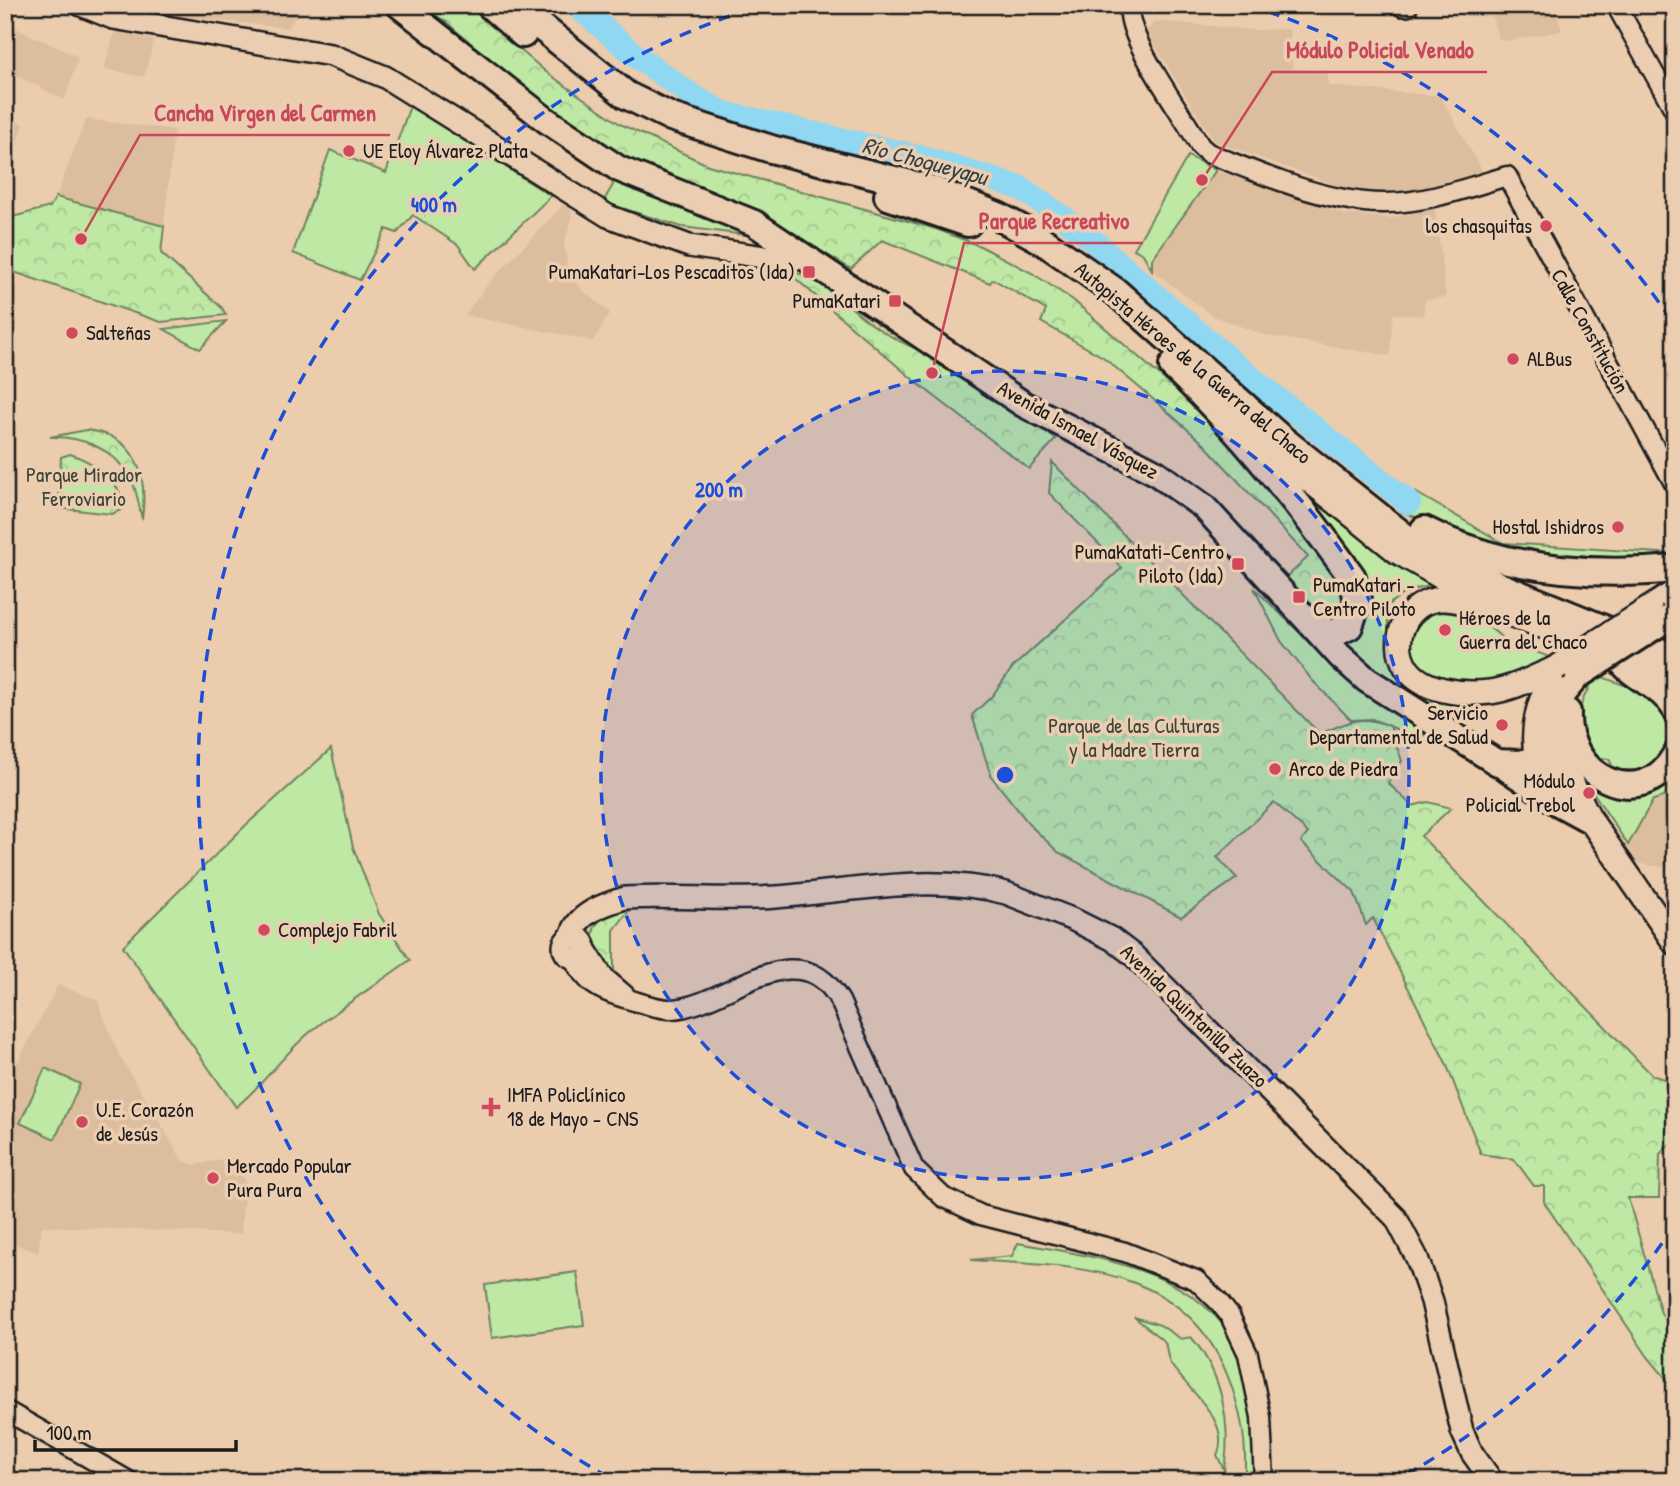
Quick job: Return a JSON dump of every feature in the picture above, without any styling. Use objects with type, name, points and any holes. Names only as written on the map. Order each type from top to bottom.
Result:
[{"type":"highway","name":"Avenida Ismael Vásquez","points":[[399,5],[546,120],[619,169],[754,223],[810,258],[1023,404],[1155,472],[1204,507],[1367,680],[1558,803],[1591,821]]},
{"type":"highway","name":"Autopista Héroes de la Guerra del Chaco","points":[[490,5],[579,81],[669,134],[717,151],[921,205],[990,232],[1030,252],[1106,303],[1212,402]]},
{"type":"highway","name":"Autopista Héroes de la Guerra del Chaco","points":[[514,5],[626,95],[671,117],[771,149],[931,189],[998,216],[1040,239],[1116,292],[1279,437],[1407,539],[1499,586],[1675,658]]},
{"type":"highway","points":[[1212,402],[1257,454],[1352,577],[1358,600],[1349,626],[1333,634],[1316,628]]},
{"type":"highway","points":[[1279,437],[1384,508],[1436,536],[1486,556],[1542,568],[1610,572],[1675,569]]},
{"type":"highway","points":[[1496,762],[1509,765],[1546,755],[1553,711],[1570,674],[1665,613]]},
{"type":"highway","points":[[1617,656],[1627,672],[1656,687],[1675,709]]},
{"type":"highway","points":[[1570,674],[1567,728],[1580,760],[1593,773],[1610,782],[1636,783],[1661,772],[1675,755]]},
{"type":"main road","points":[[81,5],[113,18],[345,60],[385,77],[608,216],[689,246],[779,259],[810,258]]},
{"type":"main road","name":"Autopista Héroes de la Guerra del Chaco","points":[[1212,402],[1398,552],[1499,610],[1675,676]]},
{"type":"main road","points":[[1665,613],[1675,592]]},
{"type":"main road","points":[[1499,610],[1456,600],[1439,599],[1423,604],[1411,613],[1399,636],[1399,651],[1407,669],[1420,680],[1439,689],[1463,692],[1491,692],[1570,674]]},
{"type":"main road","points":[[1546,755],[1553,790],[1591,821],[1675,943]]},
{"type":"main road","name":"Avenida Quintanilla Zuazo","points":[[578,946],[604,915],[625,898],[775,897],[836,888],[922,884],[988,888],[1030,901],[1112,939],[1133,955],[1250,1068],[1396,1218],[1417,1258],[1432,1301],[1462,1431],[1472,1453],[1492,1481]]},
{"type":"street","points":[[1616,5],[1675,111]]},
{"type":"street","name":"Calle Constitución","points":[[1128,6],[1128,18],[1138,41],[1200,146],[1208,153],[1339,199],[1383,204],[1461,190],[1507,176],[1675,485]]},
{"type":"street","name":"Avenida Quintanilla Zuazo","points":[[578,946],[581,974],[597,989],[671,1009],[696,1003],[769,973],[799,972],[821,979],[832,987],[914,1169],[943,1197],[981,1215],[1125,1252],[1196,1280],[1219,1302],[1230,1316],[1248,1354],[1261,1417],[1264,1481]]},
{"type":"street","points":[[5,1410],[129,1481]]},
{"type":"shaded area","points":[[130,5],[305,5],[287,28],[132,11]]},
{"type":"shaded area","points":[[1489,5],[1554,5],[1562,31],[1507,41],[1498,38]]},
{"type":"shaded area","points":[[1156,21],[1255,30],[1289,29],[1293,69],[1328,70],[1328,86],[1440,96],[1483,172],[1395,195],[1349,190],[1214,141],[1146,31]]},
{"type":"shaded area","points":[[5,23],[78,57],[65,100],[5,70]]},
{"type":"shaded area","points":[[115,32],[154,40],[144,77],[104,69]]},
{"type":"shaded area","points":[[5,115],[24,125],[5,170]]},
{"type":"shaded area","points":[[86,119],[174,130],[164,226],[56,197]]},
{"type":"shaded area","points":[[1216,170],[1343,214],[1391,218],[1435,208],[1446,297],[1425,300],[1423,316],[1393,314],[1390,356],[1264,335],[1213,316],[1152,270],[1152,259]]},
{"type":"shaded area","points":[[563,205],[570,205],[572,219],[564,243],[568,270],[582,290],[610,313],[593,341],[465,315],[488,284]]},
{"type":"shaded area","points":[[1675,793],[1675,869],[1634,863],[1628,845],[1653,800]]},
{"type":"shaded area","name":"U.E. Corazón de Jesús","points":[[58,985],[97,1000],[119,1055],[183,1161],[194,1165],[234,1157],[245,1181],[241,1234],[42,1226],[38,1253],[5,1240],[5,1086]]},
{"type":"green space","points":[[420,5],[468,5],[546,72],[620,124],[708,165],[936,229],[980,246],[1032,273],[1073,300],[1236,442],[1341,575],[1348,604],[1335,621],[1321,620],[1285,579],[1308,557],[1204,444],[1160,405],[1103,357],[1041,322],[1046,310],[993,279],[990,283],[882,240],[851,269],[778,225],[615,159],[549,112],[446,22]]},
{"type":"green space","points":[[410,106],[551,196],[475,269],[458,245],[413,215],[397,233],[386,229],[360,280],[293,253],[330,150],[386,173]]},
{"type":"green space","points":[[1188,156],[1216,170],[1152,259],[1152,270],[1143,254],[1134,249]]},
{"type":"green space","points":[[609,175],[754,236],[682,227],[603,202],[613,185]]},
{"type":"green space","points":[[56,197],[164,226],[161,253],[222,308],[226,315],[161,322],[5,269],[5,219],[50,207]]},
{"type":"green space","points":[[789,273],[810,275],[825,282],[878,328],[927,353],[1056,439],[1029,469],[916,382]]},
{"type":"green space","points":[[226,321],[200,349],[164,329]]},
{"type":"green space","name":"Parque Mirador Ferroviario","points":[[86,430],[103,433],[117,440],[128,449],[135,460],[143,487],[142,519],[132,482],[115,458],[84,442],[50,437]]},
{"type":"green space","name":"Parque Mirador Ferroviario","points":[[70,454],[97,467],[113,482],[119,491],[123,509],[112,514],[58,508],[61,457]]},
{"type":"green space","name":"Parque de las Culturas y la Madre Tierra","points":[[1052,462],[1320,734],[1346,723],[1362,720],[1390,726],[1402,761],[1388,783],[1412,806],[1428,802],[1451,808],[1421,836],[1652,1075],[1675,1083],[1675,1139],[1660,1154],[1659,1198],[1628,1198],[1661,1313],[1675,1333],[1675,1389],[1648,1357],[1544,1202],[1544,1186],[1534,1186],[1514,1159],[1481,1154],[1446,1063],[1373,918],[1366,925],[1354,892],[1301,842],[1308,833],[1274,802],[1217,857],[1237,878],[1181,917],[1058,852],[1030,825],[991,776],[972,715],[992,696],[1013,667],[1122,568],[1049,493]]},
{"type":"green space","points":[[1274,463],[1388,558],[1438,585],[1410,591],[1387,607],[1389,642],[1453,700],[1445,717],[1379,677],[1345,644],[1352,636]]},
{"type":"green space","points":[[1415,492],[1503,543],[1675,554],[1646,559],[1506,552],[1402,512]]},
{"type":"green space","points":[[1254,588],[1345,677],[1432,731],[1418,738],[1372,719],[1351,720],[1312,680],[1281,641]]},
{"type":"green space","points":[[1437,612],[1474,619],[1504,640],[1645,693],[1663,712],[1668,735],[1664,752],[1657,761],[1640,770],[1614,770],[1609,759],[1597,758],[1592,748],[1585,747],[1580,709],[1589,689],[1540,665],[1499,680],[1469,685],[1441,681],[1428,675],[1406,650],[1417,627],[1425,618]]},
{"type":"green space","name":"Complejo Fabril","points":[[331,749],[353,847],[379,914],[410,960],[309,1033],[236,1107],[123,946],[246,825]]},
{"type":"green space","points":[[1579,771],[1594,783],[1675,771],[1675,793],[1653,800],[1628,845]]},
{"type":"green space","points":[[631,908],[614,930],[614,978],[597,955],[593,934],[596,925],[603,918]]},
{"type":"green space","points":[[45,1068],[80,1084],[55,1139],[20,1123]]},
{"type":"green space","points":[[1018,1243],[1125,1265],[1159,1278],[1189,1294],[1216,1316],[1236,1344],[1249,1380],[1261,1481],[1244,1481],[1243,1431],[1230,1382],[1211,1343],[1186,1314],[1157,1293],[1125,1279],[1051,1265],[971,1260],[1012,1256]]},
{"type":"green space","points":[[577,1272],[584,1325],[492,1338],[485,1285]]},
{"type":"green space","points":[[1134,1317],[1160,1325],[1181,1339],[1191,1337],[1202,1351],[1222,1400],[1227,1435],[1224,1470],[1217,1455],[1219,1430],[1213,1418],[1170,1363],[1165,1342]]},
{"type":"waterway","name":"Río Choqueyapu","points":[[576,5],[635,55],[694,97],[723,113],[919,157],[1021,188],[1082,231],[1239,368],[1409,503]]},
{"type":"place","name":"UE Eloy Álvarez Plata","points":[[349,151]]},
{"type":"place","name":"Módulo Policial Venado","points":[[1202,180]]},
{"type":"place","name":"los chasquitas","points":[[1546,226]]},
{"type":"place","name":"Cancha Virgen del Carmen","points":[[81,239]]},
{"type":"place","name":"PumaKatari-Los Pescaditos (Ida)","points":[[809,272]]},
{"type":"place","name":"PumaKatari","points":[[895,301]]},
{"type":"place","name":"Salteñas","points":[[72,333]]},
{"type":"place","name":"ALBus","points":[[1513,359]]},
{"type":"place","name":"Parque Recreativo","points":[[932,373]]},
{"type":"place","name":"Hostal Ishidros","points":[[1618,527]]},
{"type":"place","name":"PumaKatati-Centro Piloto (Ida)","points":[[1238,564]]},
{"type":"place","name":"PumaKatari - Centro Piloto","points":[[1299,597]]},
{"type":"place","name":"Héroes de la Guerra del Chaco","points":[[1445,630]]},
{"type":"place","name":"Servicio Departamental de Salud","points":[[1502,725]]},
{"type":"place","name":"Arco de Piedra","points":[[1275,769]]},
{"type":"place","name":"Módulo Policial Trebol","points":[[1589,793]]},
{"type":"place","name":"Complejo Fabril","points":[[264,930]]},
{"type":"place","name":"IMFA Policlínico 18 de Mayo - CNS","points":[[491,1107]]},
{"type":"place","name":"U.E. Corazón de Jesús","points":[[82,1122]]},
{"type":"place","name":"Mercado Popular Pura Pura","points":[[213,1178]]}]
